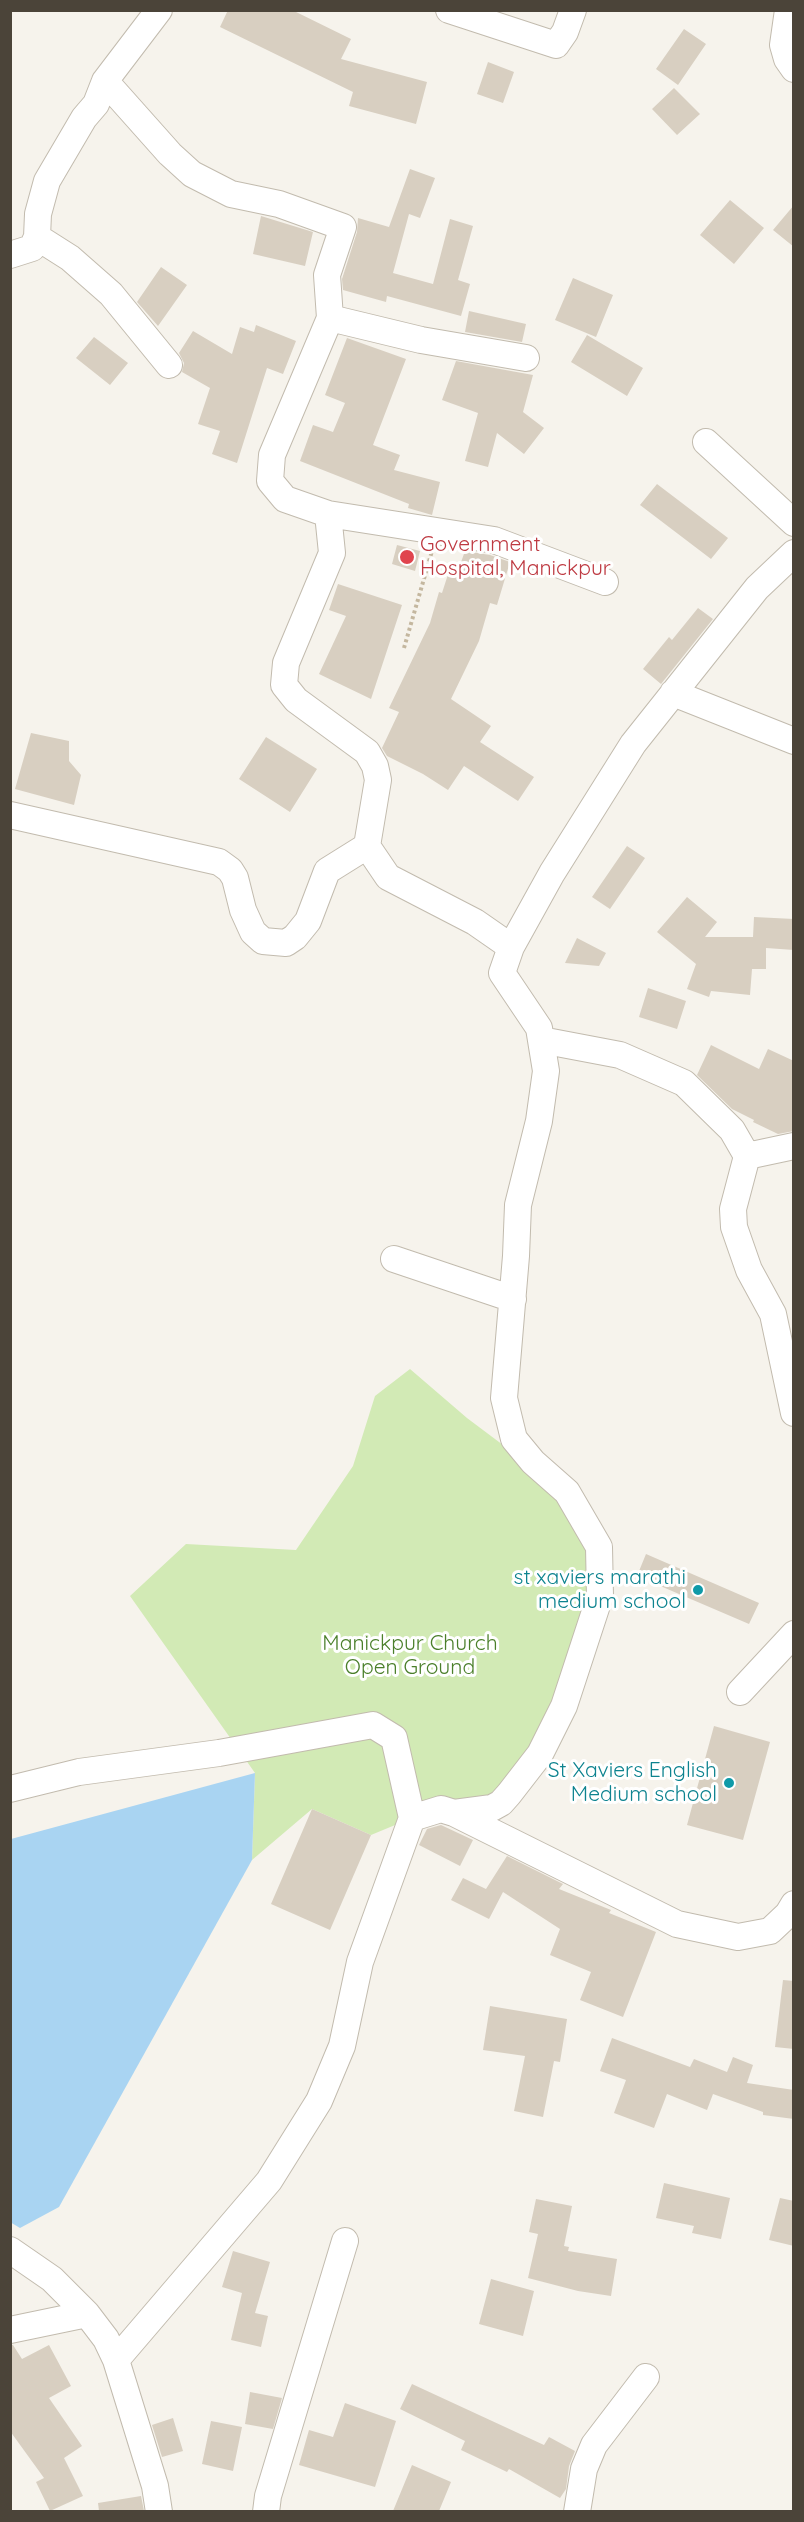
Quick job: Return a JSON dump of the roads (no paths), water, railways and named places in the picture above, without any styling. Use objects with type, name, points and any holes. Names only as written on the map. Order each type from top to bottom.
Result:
[{"type":"street","points":[[10,255],[32,248],[37,237],[38,214],[47,182],[84,118],[96,104],[105,81],[159,10]]},
{"type":"street","points":[[449,10],[556,45],[565,32],[573,10]]},
{"type":"street","points":[[788,10],[783,45],[794,69]]},
{"type":"street","points":[[105,81],[170,154],[192,174],[231,194],[279,204],[343,227],[327,275],[330,318],[272,454],[270,481],[285,499],[328,514],[494,540],[605,582]]},
{"type":"street","points":[[37,237],[70,258],[111,294],[169,365]]},
{"type":"street","points":[[330,318],[421,340],[526,358]]},
{"type":"street","points":[[706,442],[794,523]]},
{"type":"street","points":[[328,514],[332,553],[286,663],[284,685],[296,700],[367,752],[375,766],[378,780],[367,846],[388,877],[475,922],[511,947]]},
{"type":"street","points":[[454,1813],[492,1808],[501,1803],[540,1754],[564,1706],[600,1596],[599,1547],[567,1492],[533,1462],[514,1439],[504,1398],[513,1299],[518,1205],[539,1121],[546,1071],[539,1028],[502,973],[511,947],[552,873],[633,744],[757,588],[794,553]]},
{"type":"street","points":[[673,693],[794,741]]},
{"type":"street","points":[[10,814],[219,862],[230,870],[235,878],[243,910],[253,932],[263,941],[286,943],[295,937],[308,921],[327,871],[367,846]]},
{"type":"street","points":[[541,1040],[620,1055],[684,1083],[732,1130],[747,1156],[733,1209],[734,1227],[749,1270],[773,1314],[794,1413]]},
{"type":"street","points":[[747,1156],[794,1146]]},
{"type":"street","points":[[394,1259],[513,1299]]},
{"type":"street","points":[[740,1692],[794,1634]]},
{"type":"street","points":[[10,1789],[79,1772],[219,1753],[373,1725],[394,1738],[412,1818],[360,1962],[342,2046],[319,2101],[269,2181],[116,2360]]},
{"type":"street","points":[[412,1818],[441,1809],[454,1813],[677,1924],[738,1937],[770,1931],[788,1914],[794,1904]]},
{"type":"street","points":[[266,2511],[268,2496],[345,2241]]},
{"type":"street","points":[[10,2250],[52,2279],[87,2314],[106,2339],[116,2360],[155,2486],[159,2511]]},
{"type":"street","points":[[10,2330],[87,2314]]},
{"type":"street","points":[[577,2511],[584,2469],[594,2445],[646,2377]]},
{"type":"water","points":[[255,1773],[252,1860],[59,2207],[20,2228],[10,2222],[11,1839]]},
{"type":"place","name":"Government Hospital, Manickpur","points":[[407,557]]},
{"type":"place","name":"st xaviers marathi medium school","points":[[698,1590]]},
{"type":"place","name":"St Xaviers English Medium school","points":[[729,1783]]},
{"type":"park label","name":"Manickpur Church Open Ground","points":[[410,1656]]}]
